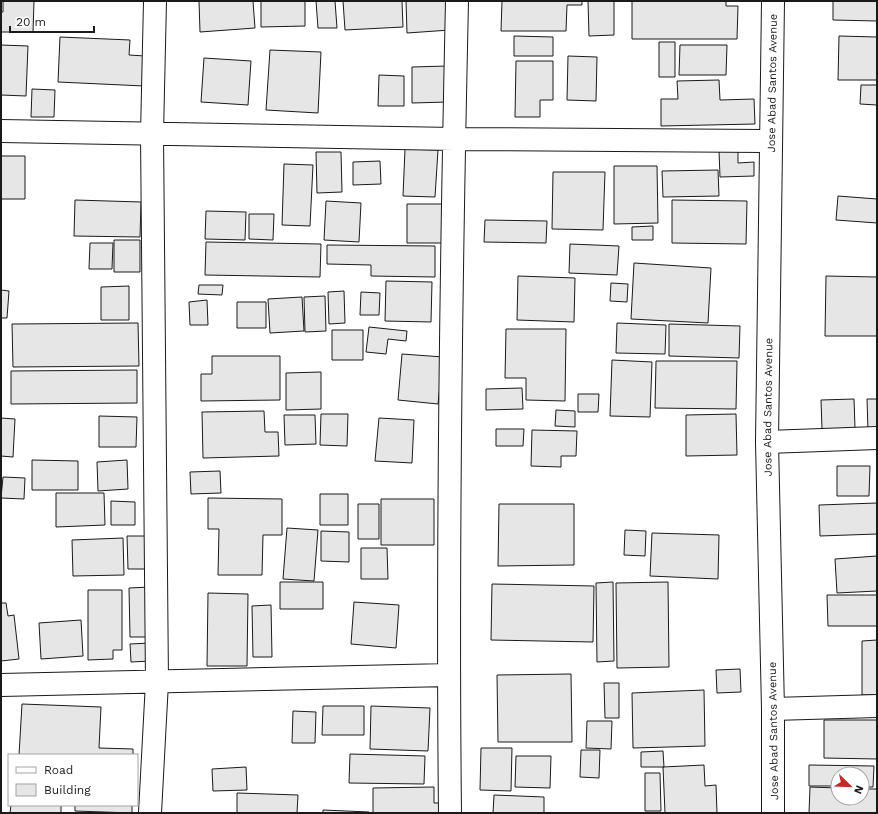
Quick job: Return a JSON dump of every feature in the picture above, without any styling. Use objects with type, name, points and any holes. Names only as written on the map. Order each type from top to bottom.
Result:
[{"type":"main road","points":[[150,813],[156,682],[152,134],[155,1]]},
{"type":"main road","points":[[450,813],[449,675],[454,139],[457,1]]},
{"type":"main road","name":"Jose Abad Santos Avenue","points":[[773,1],[772,142],[766,442],[773,709],[773,813]]},
{"type":"main road","points":[[1,131],[454,139],[772,142]]},
{"type":"main road","points":[[766,442],[877,438]]},
{"type":"main road","points":[[1,685],[449,675]]},
{"type":"main road","points":[[773,709],[877,706]]},
{"type":"building","points":[[3,1],[34,1],[33,32],[1,32],[1,12],[3,12]]},
{"type":"building","points":[[199,1],[253,1],[255,28],[200,32]]},
{"type":"building","points":[[261,1],[305,1],[305,26],[261,27]]},
{"type":"building","points":[[316,1],[335,1],[337,28],[318,28]]},
{"type":"building","points":[[343,1],[402,1],[403,27],[345,30]]},
{"type":"building","points":[[406,1],[449,1],[450,30],[407,33]]},
{"type":"building","points":[[502,1],[582,1],[582,5],[567,5],[566,31],[501,31]]},
{"type":"building","points":[[588,1],[614,1],[614,35],[589,36]]},
{"type":"building","points":[[632,1],[726,1],[726,6],[738,6],[737,39],[632,39]]},
{"type":"building","points":[[833,1],[877,1],[877,21],[833,20]]},
{"type":"building","points":[[514,36],[553,37],[553,56],[514,56]]},
{"type":"building","points":[[839,36],[877,37],[877,80],[838,80]]},
{"type":"building","points":[[60,37],[130,40],[129,55],[145,56],[144,86],[58,82]]},
{"type":"building","points":[[659,42],[675,42],[675,77],[659,77]]},
{"type":"building","points":[[1,45],[28,46],[26,96],[1,95]]},
{"type":"building","points":[[680,45],[727,45],[726,75],[679,75]]},
{"type":"building","points":[[270,50],[321,52],[318,113],[266,110]]},
{"type":"building","points":[[568,56],[597,57],[596,101],[567,100]]},
{"type":"building","points":[[204,58],[251,61],[248,105],[201,102]]},
{"type":"building","points":[[516,61],[553,61],[553,100],[540,100],[540,117],[515,117]]},
{"type":"building","points":[[447,66],[448,102],[412,103],[412,67]]},
{"type":"building","points":[[379,75],[404,76],[404,106],[378,106]]},
{"type":"building","points":[[719,80],[720,100],[754,99],[755,124],[661,126],[661,99],[678,99],[677,81]]},
{"type":"building","points":[[861,85],[877,85],[877,105],[860,104]]},
{"type":"building","points":[[32,89],[55,90],[54,117],[31,117]]},
{"type":"building","points":[[405,149],[438,150],[435,197],[403,196]]},
{"type":"building","points":[[719,151],[738,151],[738,163],[754,162],[754,176],[720,177]]},
{"type":"building","points":[[316,152],[341,152],[342,192],[317,193]]},
{"type":"building","points":[[1,156],[25,156],[25,199],[1,199]]},
{"type":"building","points":[[380,161],[381,184],[353,185],[353,162]]},
{"type":"building","points":[[284,164],[313,165],[310,226],[282,225]]},
{"type":"building","points":[[614,166],[657,166],[658,223],[614,224]]},
{"type":"building","points":[[718,170],[719,196],[663,197],[662,171]]},
{"type":"building","points":[[553,172],[605,172],[603,230],[552,229]]},
{"type":"building","points":[[838,196],[877,199],[877,223],[836,220]]},
{"type":"building","points":[[75,200],[141,202],[140,237],[74,236]]},
{"type":"building","points":[[672,200],[747,201],[746,244],[672,243]]},
{"type":"building","points":[[326,201],[361,203],[359,242],[324,240]]},
{"type":"building","points":[[407,204],[444,204],[444,243],[407,243]]},
{"type":"building","points":[[206,211],[246,212],[245,240],[205,239]]},
{"type":"building","points":[[249,214],[274,214],[273,240],[249,239]]},
{"type":"building","points":[[485,220],[547,221],[546,243],[484,242]]},
{"type":"building","points":[[653,226],[653,240],[632,240],[632,227]]},
{"type":"building","points":[[114,240],[140,240],[140,272],[114,272]]},
{"type":"building","points":[[206,242],[321,244],[320,277],[205,275]]},
{"type":"building","points":[[90,243],[113,243],[112,269],[89,269]]},
{"type":"building","points":[[570,244],[619,246],[617,275],[569,273]]},
{"type":"building","points":[[327,245],[435,246],[435,277],[371,276],[371,265],[327,264]]},
{"type":"building","points":[[634,263],[711,268],[708,323],[631,319]]},
{"type":"building","points":[[518,276],[575,278],[574,322],[517,320]]},
{"type":"building","points":[[826,276],[877,277],[877,336],[825,336]]},
{"type":"building","points":[[386,281],[432,282],[431,322],[385,321]]},
{"type":"building","points":[[611,283],[628,284],[627,302],[610,301]]},
{"type":"building","points":[[199,285],[223,285],[222,295],[198,294]]},
{"type":"building","points":[[129,286],[129,320],[101,320],[101,287]]},
{"type":"building","points":[[1,290],[9,291],[7,318],[1,318]]},
{"type":"building","points":[[344,291],[345,323],[329,324],[328,292]]},
{"type":"building","points":[[361,292],[380,293],[379,315],[360,315]]},
{"type":"building","points":[[325,296],[326,331],[305,332],[304,297]]},
{"type":"building","points":[[302,297],[304,331],[270,333],[268,299]]},
{"type":"building","points":[[207,300],[208,325],[190,325],[189,302]]},
{"type":"building","points":[[237,302],[266,302],[266,328],[237,328]]},
{"type":"building","points":[[138,323],[139,366],[13,367],[12,324]]},
{"type":"building","points":[[617,323],[666,325],[665,354],[616,353]]},
{"type":"building","points":[[669,324],[740,326],[739,358],[669,356]]},
{"type":"building","points":[[369,327],[407,331],[406,341],[388,339],[386,354],[366,352]]},
{"type":"building","points":[[506,329],[566,329],[565,401],[526,400],[526,378],[505,378]]},
{"type":"building","points":[[332,330],[363,330],[363,360],[332,360]]},
{"type":"building","points":[[402,354],[443,357],[438,404],[398,400]]},
{"type":"building","points":[[212,356],[280,356],[280,400],[201,401],[201,374],[212,374]]},
{"type":"building","points":[[612,360],[652,362],[650,417],[610,416]]},
{"type":"building","points":[[656,361],[737,361],[736,409],[655,408]]},
{"type":"building","points":[[137,370],[137,403],[11,404],[11,371]]},
{"type":"building","points":[[321,372],[321,409],[286,410],[286,373]]},
{"type":"building","points":[[522,388],[523,409],[486,410],[486,389]]},
{"type":"building","points":[[578,394],[599,394],[598,412],[578,412]]},
{"type":"building","points":[[854,399],[855,428],[822,429],[821,400]]},
{"type":"building","points":[[867,399],[877,399],[877,431],[868,431]]},
{"type":"building","points":[[556,410],[575,411],[575,427],[555,426]]},
{"type":"building","points":[[264,411],[265,432],[278,432],[279,456],[203,458],[202,412]]},
{"type":"building","points":[[321,414],[348,414],[347,446],[320,445]]},
{"type":"building","points":[[736,414],[737,455],[686,456],[686,415]]},
{"type":"building","points":[[284,415],[315,415],[316,444],[285,445]]},
{"type":"building","points":[[99,416],[137,417],[136,447],[99,447]]},
{"type":"building","points":[[1,418],[15,419],[13,457],[1,456]]},
{"type":"building","points":[[379,418],[414,420],[412,463],[375,461]]},
{"type":"building","points":[[496,429],[524,429],[523,446],[496,446]]},
{"type":"building","points":[[532,430],[577,431],[576,456],[561,456],[561,467],[531,466]]},
{"type":"building","points":[[32,460],[78,461],[78,490],[32,490]]},
{"type":"building","points":[[127,460],[128,489],[98,491],[97,462]]},
{"type":"building","points":[[837,466],[870,466],[869,496],[837,496]]},
{"type":"building","points":[[220,471],[221,493],[191,494],[190,472]]},
{"type":"building","points":[[3,477],[25,478],[24,499],[1,498]]},
{"type":"building","points":[[56,493],[104,493],[105,525],[56,527]]},
{"type":"building","points":[[320,494],[348,494],[348,525],[320,525]]},
{"type":"building","points":[[208,498],[282,499],[282,535],[263,535],[262,575],[218,575],[219,529],[208,529]]},
{"type":"building","points":[[381,499],[434,499],[434,545],[381,545]]},
{"type":"building","points":[[111,501],[135,502],[135,525],[111,525]]},
{"type":"building","points":[[877,503],[877,534],[820,536],[819,505]]},
{"type":"building","points":[[358,504],[379,504],[379,539],[358,539]]},
{"type":"building","points":[[499,504],[574,504],[574,565],[498,566]]},
{"type":"building","points":[[287,528],[318,530],[314,581],[283,579]]},
{"type":"building","points":[[625,530],[646,531],[645,556],[624,555]]},
{"type":"building","points":[[321,531],[349,532],[349,562],[321,561]]},
{"type":"building","points":[[652,533],[719,535],[718,579],[650,576]]},
{"type":"building","points":[[127,536],[149,536],[149,569],[128,569]]},
{"type":"building","points":[[123,538],[124,575],[73,576],[72,540]]},
{"type":"building","points":[[361,548],[387,548],[388,579],[361,579]]},
{"type":"building","points":[[877,556],[877,591],[837,593],[835,559]]},
{"type":"building","points":[[280,582],[323,582],[323,609],[280,609]]},
{"type":"building","points":[[613,582],[614,661],[597,662],[596,583]]},
{"type":"building","points":[[668,582],[669,667],[617,668],[616,583]]},
{"type":"building","points":[[492,584],[594,586],[593,642],[491,640]]},
{"type":"building","points":[[150,587],[151,637],[130,637],[129,588]]},
{"type":"building","points":[[88,590],[122,590],[122,650],[113,650],[113,659],[88,660]]},
{"type":"building","points":[[208,593],[248,594],[247,666],[207,666]]},
{"type":"building","points":[[827,595],[877,595],[877,626],[828,626]]},
{"type":"building","points":[[354,602],[399,605],[396,648],[351,644]]},
{"type":"building","points":[[1,603],[6,603],[8,616],[14,615],[19,659],[1,661]]},
{"type":"building","points":[[271,605],[272,657],[253,657],[252,606]]},
{"type":"building","points":[[81,620],[83,656],[41,659],[39,623]]},
{"type":"building","points":[[877,640],[877,695],[862,695],[862,641]]},
{"type":"building","points":[[151,643],[151,661],[131,662],[130,644]]},
{"type":"building","points":[[740,669],[741,692],[717,693],[716,670]]},
{"type":"building","points":[[571,674],[572,742],[498,742],[497,675]]},
{"type":"building","points":[[604,683],[619,683],[619,718],[605,718]]},
{"type":"building","points":[[704,690],[705,746],[633,748],[632,693]]},
{"type":"building","points":[[22,704],[101,707],[99,748],[133,749],[133,754],[19,754]]},
{"type":"building","points":[[323,706],[364,706],[364,735],[322,735]]},
{"type":"building","points":[[371,706],[430,708],[428,751],[370,749]]},
{"type":"building","points":[[293,711],[316,712],[315,743],[292,743]]},
{"type":"building","points":[[824,720],[877,720],[877,759],[824,758]]},
{"type":"building","points":[[587,721],[612,721],[611,749],[586,748]]},
{"type":"building","points":[[481,748],[512,748],[511,791],[480,790]]},
{"type":"building","points":[[581,750],[600,750],[599,778],[580,777]]},
{"type":"building","points":[[663,751],[664,767],[641,767],[641,752]]},
{"type":"building","points":[[350,754],[425,756],[424,784],[349,783]]},
{"type":"building","points":[[516,756],[551,756],[550,788],[515,787]]},
{"type":"building","points":[[704,765],[705,786],[716,785],[717,813],[665,813],[663,767]]},
{"type":"building","points":[[809,765],[874,766],[873,787],[870,787],[870,766],[830,766],[830,786],[809,786]]},
{"type":"building","points":[[246,767],[247,790],[213,791],[212,769]]},
{"type":"building","points":[[645,773],[660,773],[661,811],[645,811]]},
{"type":"building","points":[[434,787],[434,803],[441,803],[441,813],[373,813],[373,788]]},
{"type":"building","points":[[810,787],[830,788],[830,806],[870,806],[870,789],[877,789],[877,813],[809,813]]},
{"type":"building","points":[[237,793],[298,795],[297,813],[237,813]]},
{"type":"building","points":[[494,795],[544,797],[544,813],[493,813]]},
{"type":"building","points":[[11,806],[61,806],[61,813],[10,813]]},
{"type":"building","points":[[75,806],[132,806],[132,813],[75,811]]},
{"type":"building","points":[[323,810],[369,812],[369,813],[323,813]]}]
